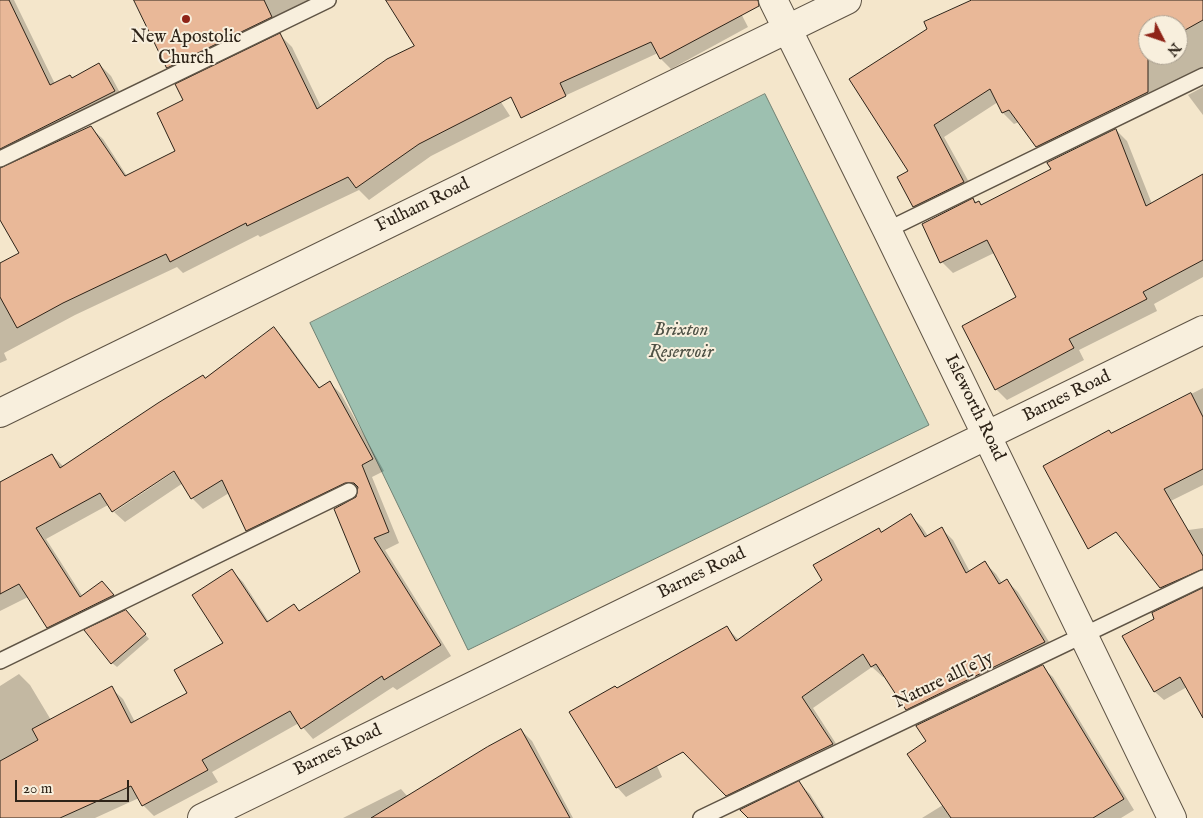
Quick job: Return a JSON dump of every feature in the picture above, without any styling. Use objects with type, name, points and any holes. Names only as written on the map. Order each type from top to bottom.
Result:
[{"type":"street","name":"Isleworth Road","points":[[773,0],[887,230],[1172,818]]},
{"type":"street","name":"Fulham Road","points":[[0,413],[847,0]]},
{"type":"street","name":"Barnes Road","points":[[202,818],[1203,330]]},
{"type":"lane","points":[[0,159],[328,0]]},
{"type":"lane","points":[[887,230],[1203,76]]},
{"type":"lane","points":[[0,661],[349,491]]},
{"type":"lane","name":"Nature all[e]y","points":[[701,818],[1203,578]]},
{"type":"water","name":"Brixton Reservoir","points":[[765,94],[929,425],[468,650],[310,323]]},
{"type":"building","points":[[0,0],[9,0],[50,85],[70,75],[72,78],[99,63],[115,91],[0,149]]},
{"type":"building","name":"New Apostolic Church","points":[[134,0],[264,0],[272,17],[167,68]]},
{"type":"building","points":[[386,0],[758,0],[759,6],[660,59],[651,42],[560,83],[566,96],[521,118],[511,97],[419,144],[356,188],[348,177],[247,226],[246,223],[170,262],[166,254],[63,303],[17,328],[0,297],[0,263],[19,253],[0,220],[0,168],[91,126],[125,176],[175,151],[157,113],[183,100],[175,84],[280,33],[317,109],[387,59],[414,46]]},
{"type":"building","points":[[972,0],[1203,0],[1203,20],[1188,28],[1188,15],[1138,15],[1138,65],[1148,65],[1148,92],[1036,147],[1009,110],[1002,113],[990,89],[934,125],[964,182],[913,207],[897,177],[908,171],[849,79],[927,29],[924,22]]},
{"type":"building","points":[[1116,129],[1146,206],[1203,174],[1203,260],[1143,292],[1147,299],[1069,339],[1074,348],[995,390],[962,326],[1016,297],[987,240],[940,263],[922,224],[973,198],[975,203],[979,201],[981,205],[1051,169],[1047,163]]},
{"type":"building","points":[[274,327],[319,388],[330,381],[373,459],[362,465],[389,532],[374,538],[441,645],[384,680],[382,676],[301,729],[290,711],[202,760],[208,770],[142,806],[131,786],[60,818],[0,818],[0,761],[38,740],[32,729],[112,686],[131,723],[187,693],[174,670],[223,643],[192,595],[232,569],[267,622],[294,604],[299,611],[360,572],[334,509],[356,497],[358,487],[354,483],[345,483],[246,531],[222,480],[191,499],[174,471],[112,512],[100,493],[36,528],[80,597],[102,581],[114,595],[47,628],[19,584],[0,594],[0,482],[52,454],[60,468],[203,375],[205,378]]},
{"type":"building","points":[[1191,393],[1203,417],[1203,469],[1164,489],[1203,556],[1203,569],[1160,588],[1116,532],[1088,549],[1043,466],[1109,430],[1111,433]]},
{"type":"building","points":[[911,514],[925,537],[942,527],[966,573],[985,561],[999,584],[1007,579],[1045,642],[906,710],[876,664],[871,667],[863,654],[802,697],[833,744],[726,796],[683,752],[616,788],[569,712],[615,686],[617,688],[727,626],[736,641],[822,580],[813,565],[879,528],[881,532]]},
{"type":"building","points":[[1203,588],[1203,718],[1180,677],[1154,692],[1122,636],[1154,619],[1152,613]]},
{"type":"building","points":[[126,610],[146,634],[111,664],[84,630]]},
{"type":"building","points":[[1043,665],[1124,799],[1093,818],[951,818],[907,754],[926,741],[916,726]]},
{"type":"building","points":[[521,729],[570,818],[371,818],[487,747]]},
{"type":"building","points":[[799,781],[823,818],[748,818],[740,810]]},
{"type":"place","name":"New Apostolic Church","points":[[186,19]]}]
